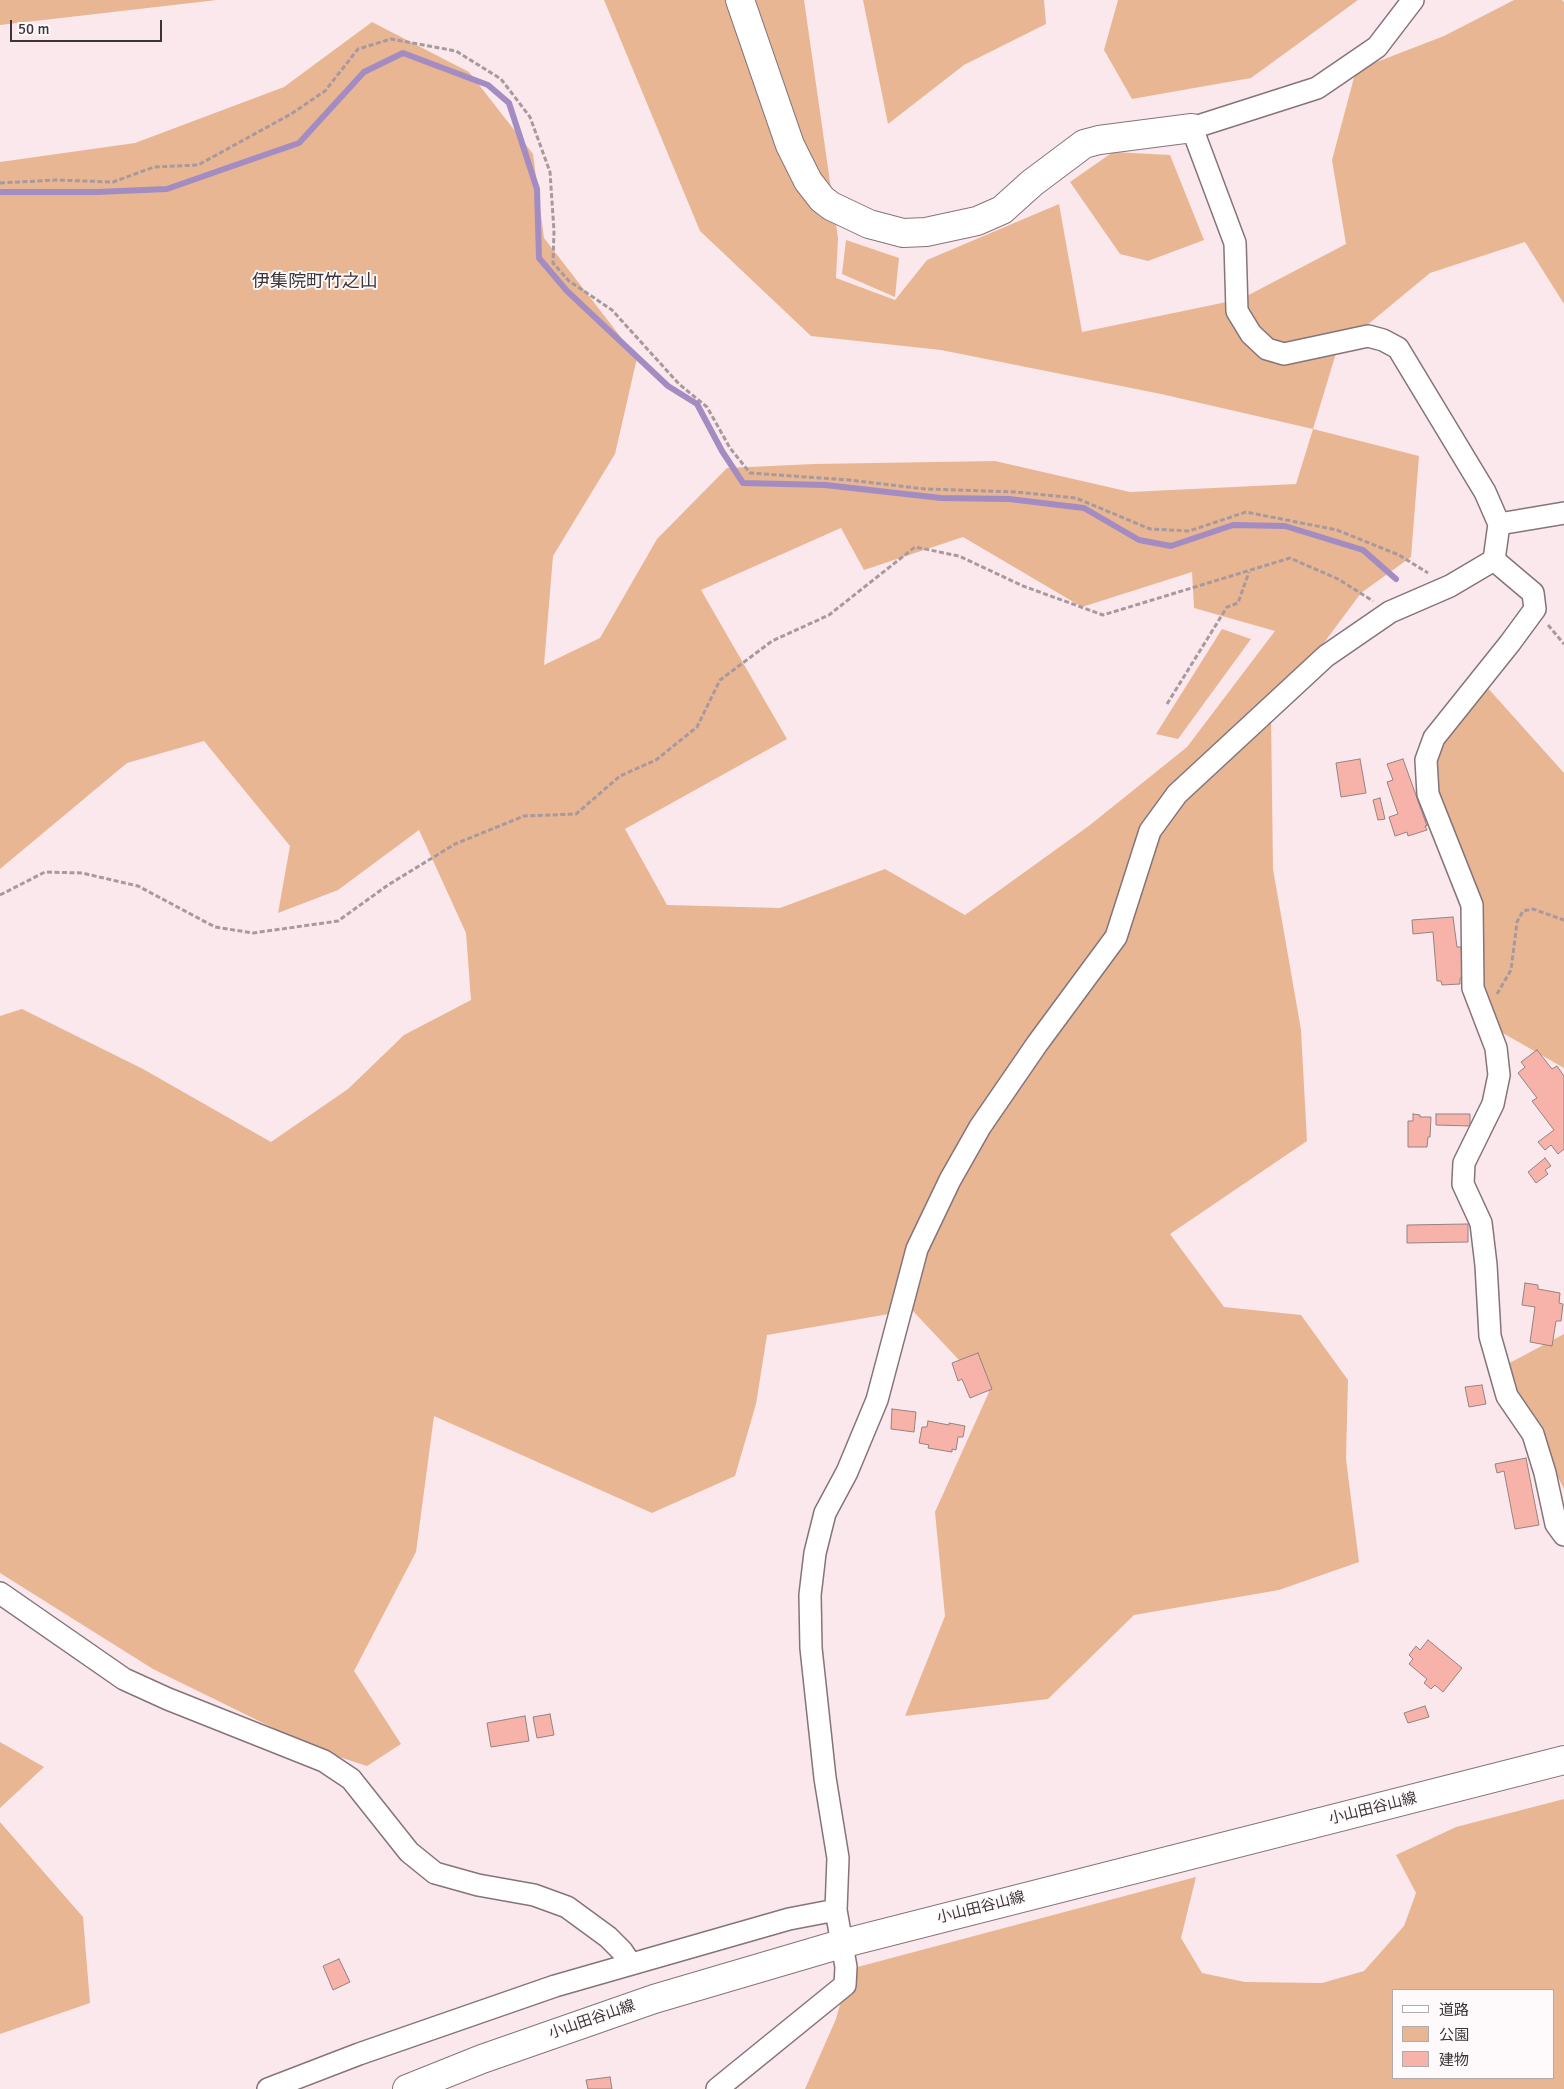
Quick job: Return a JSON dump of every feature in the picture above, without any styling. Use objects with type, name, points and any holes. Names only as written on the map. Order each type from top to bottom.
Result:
[{"type":"main road","points":[[740,0],[790,145],[808,181],[822,199],[831,206],[868,224],[903,233],[926,232],[977,221],[1002,210],[1032,183],[1084,144],[1100,140],[1192,128]]},
{"type":"main road","name":"小山田谷山線","points":[[407,2089],[482,2059],[636,2004],[840,1944],[1564,1760]]},
{"type":"street","points":[[1413,0],[1377,46],[1317,88],[1192,128],[1235,243],[1238,311],[1251,334],[1267,349],[1284,354],[1368,336],[1383,340],[1398,348],[1485,492],[1499,524],[1494,560]]},
{"type":"street","points":[[1499,524],[1564,513]]},
{"type":"street","points":[[717,2089],[845,1985],[846,1967],[840,1944],[836,1910],[838,1858],[824,1769],[811,1648],[810,1595],[815,1553],[825,1513],[847,1472],[877,1400],[917,1249],[950,1180],[980,1127],[1037,1044],[1116,937],[1150,831],[1177,794],[1326,656],[1390,612],[1450,586],[1494,560]]},
{"type":"street","points":[[1494,560],[1533,593],[1535,608],[1510,643],[1434,738],[1426,760],[1428,794],[1472,905],[1473,988],[1496,1048],[1499,1075],[1493,1104],[1464,1163],[1463,1184],[1481,1224],[1486,1265],[1490,1336],[1508,1396],[1533,1434],[1545,1473],[1556,1524],[1564,1535]]},
{"type":"street","points":[[0,1593],[124,1679],[168,1700],[324,1761],[338,1770],[351,1779],[409,1852],[435,1873],[478,1885],[534,1895],[567,1907],[608,1936],[630,1963]]},
{"type":"street","points":[[268,2089],[342,2060],[494,2007],[630,1963],[651,1959],[788,1919],[836,1910]]},
{"type":"path","points":[[0,184],[56,180],[113,182],[154,167],[198,165],[291,114],[325,91],[358,49],[391,39],[456,52],[501,78],[530,116],[550,172],[554,231],[553,263],[569,281],[612,310],[679,384],[707,407],[730,448],[750,473],[849,480],[925,489],[1015,492],[1076,498],[1150,529],[1190,531],[1246,512],[1338,530],[1399,555],[1450,586]]},
{"type":"path","points":[[0,895],[45,872],[82,873],[138,886],[215,927],[253,933],[338,921],[388,885],[455,844],[524,816],[576,814],[620,776],[656,760],[697,727],[720,680],[772,641],[829,615],[915,547],[959,556],[1023,586],[1103,615],[1290,558],[1338,579],[1390,612]]},
{"type":"path","points":[[1167,704],[1227,607],[1238,602],[1249,571]]},
{"type":"path","points":[[1484,1016],[1511,970],[1517,922],[1523,911],[1533,909],[1564,920]]},
{"type":"green space","points":[[0,0],[217,0],[0,25]]},
{"type":"green space","points":[[604,0],[804,0],[838,238],[836,278],[895,300],[927,260],[1059,204],[1082,332],[1241,299],[1346,244],[1332,160],[1356,70],[1444,36],[1514,0],[1562,0],[1564,2],[1564,304],[1525,242],[1430,273],[1337,350],[1313,429],[1161,394],[941,350],[811,336],[700,231]]},
{"type":"green space","points":[[863,0],[1044,0],[1046,24],[964,65],[888,124]]},
{"type":"green space","points":[[1118,0],[1358,0],[1251,78],[1132,99],[1104,50]]},
{"type":"green space","points":[[372,22],[469,72],[533,154],[544,238],[637,358],[615,454],[553,556],[544,665],[600,638],[657,539],[727,468],[814,464],[995,461],[1130,492],[1296,484],[1313,429],[1419,456],[1411,557],[1361,593],[1271,714],[1273,869],[1301,1030],[1307,1141],[1170,1234],[1224,1307],[1301,1315],[1348,1380],[1346,1459],[1359,1562],[1279,1590],[1134,1615],[1048,1699],[905,1716],[945,1616],[935,1512],[989,1392],[912,1310],[767,1335],[756,1404],[735,1476],[652,1513],[434,1416],[416,1552],[354,1671],[401,1744],[367,1766],[318,1750],[153,1669],[0,1573],[0,1016],[22,1009],[143,1069],[271,1142],[348,1089],[404,1035],[471,1000],[466,933],[419,830],[338,890],[278,913],[290,846],[204,741],[127,763],[0,869],[0,162],[135,143],[284,87]],"holes":[[[841,528],[864,570],[963,537],[1082,607],[1192,572],[1194,608],[1275,631],[1187,747],[1090,825],[965,915],[885,869],[780,908],[667,905],[625,829],[787,739],[701,590]]]},
{"type":"green space","points":[[1113,152],[1170,155],[1204,240],[1148,261],[1120,254],[1070,182]]},
{"type":"green space","points":[[846,240],[899,258],[895,297],[842,274]]},
{"type":"green space","points":[[1222,629],[1251,639],[1178,739],[1156,734]]},
{"type":"green space","points":[[1486,686],[1564,773],[1564,1068],[1487,1024],[1461,893],[1424,793],[1430,730]]},
{"type":"green space","points":[[1564,1334],[1564,1489],[1502,1367]]},
{"type":"green space","points":[[0,1742],[44,1767],[0,1808]]},
{"type":"green space","points":[[1564,1799],[1564,2089],[805,2089],[836,2019],[850,1969],[1196,1877],[1181,1938],[1202,1973],[1245,1982],[1322,1983],[1364,1971],[1404,1926],[1416,1893],[1396,1855],[1456,1827]]},
{"type":"green space","points":[[0,1822],[83,1917],[90,2003],[0,2034]]},
{"type":"building","points":[[1360,759],[1366,793],[1341,797],[1336,763]]},
{"type":"building","points":[[1403,759],[1427,830],[1408,836],[1407,832],[1395,836],[1389,817],[1398,814],[1387,782],[1393,780],[1387,764]]},
{"type":"building","points":[[1380,798],[1385,819],[1378,820],[1373,800]]},
{"type":"building","points":[[1453,917],[1457,947],[1461,947],[1464,978],[1460,978],[1460,984],[1442,985],[1441,981],[1437,981],[1433,932],[1413,934],[1412,920]]},
{"type":"building","points":[[1537,1050],[1552,1069],[1557,1066],[1564,1076],[1564,1149],[1558,1154],[1551,1145],[1545,1150],[1538,1142],[1554,1130],[1532,1101],[1537,1098],[1518,1073],[1525,1067],[1521,1062]]},
{"type":"building","points":[[1413,1114],[1420,1115],[1420,1117],[1431,1117],[1430,1137],[1428,1137],[1427,1147],[1408,1147],[1408,1121],[1413,1121]]},
{"type":"building","points":[[1436,1114],[1470,1114],[1470,1126],[1436,1125]]},
{"type":"building","points":[[1545,1158],[1551,1166],[1545,1170],[1548,1174],[1536,1183],[1528,1172]]},
{"type":"building","points":[[1468,1224],[1468,1242],[1407,1243],[1407,1225]]},
{"type":"building","points":[[1525,1283],[1538,1285],[1538,1289],[1560,1293],[1559,1303],[1563,1304],[1561,1321],[1556,1321],[1552,1346],[1530,1342],[1535,1307],[1522,1305]]},
{"type":"building","points":[[978,1353],[992,1389],[970,1398],[962,1379],[958,1381],[952,1363]]},
{"type":"building","points":[[1482,1385],[1486,1404],[1469,1407],[1465,1387]]},
{"type":"building","points":[[892,1409],[916,1412],[914,1432],[891,1429]]},
{"type":"building","points":[[928,1421],[965,1426],[963,1437],[958,1437],[956,1450],[952,1449],[952,1452],[928,1448],[929,1445],[919,1443],[922,1427],[927,1427]]},
{"type":"building","points":[[1526,1458],[1539,1525],[1515,1529],[1504,1471],[1497,1473],[1495,1464]]},
{"type":"building","points":[[1428,1640],[1462,1668],[1443,1692],[1435,1685],[1431,1689],[1424,1683],[1427,1679],[1409,1664],[1413,1659],[1409,1655],[1416,1646],[1420,1650]]},
{"type":"building","points":[[1425,1706],[1429,1717],[1408,1723],[1404,1713]]},
{"type":"building","points":[[550,1714],[554,1735],[537,1738],[533,1717]]},
{"type":"building","points":[[525,1716],[529,1741],[491,1747],[487,1723]]},
{"type":"building","points":[[339,1959],[350,1982],[333,1990],[323,1966]]},
{"type":"building","points":[[610,2077],[612,2089],[588,2089],[586,2080]]},
{"type":"waterway","points":[[0,192],[97,192],[167,189],[299,143],[364,72],[403,53],[488,85],[509,103],[537,189],[539,258],[567,291],[668,386],[697,404],[722,451],[743,483],[825,485],[941,498],[1009,499],[1084,508],[1139,540],[1171,546],[1233,525],[1285,526],[1363,550],[1396,579]]},
{"type":"district","name":"伊集院町竹之山","points":[[315,282]]}]
